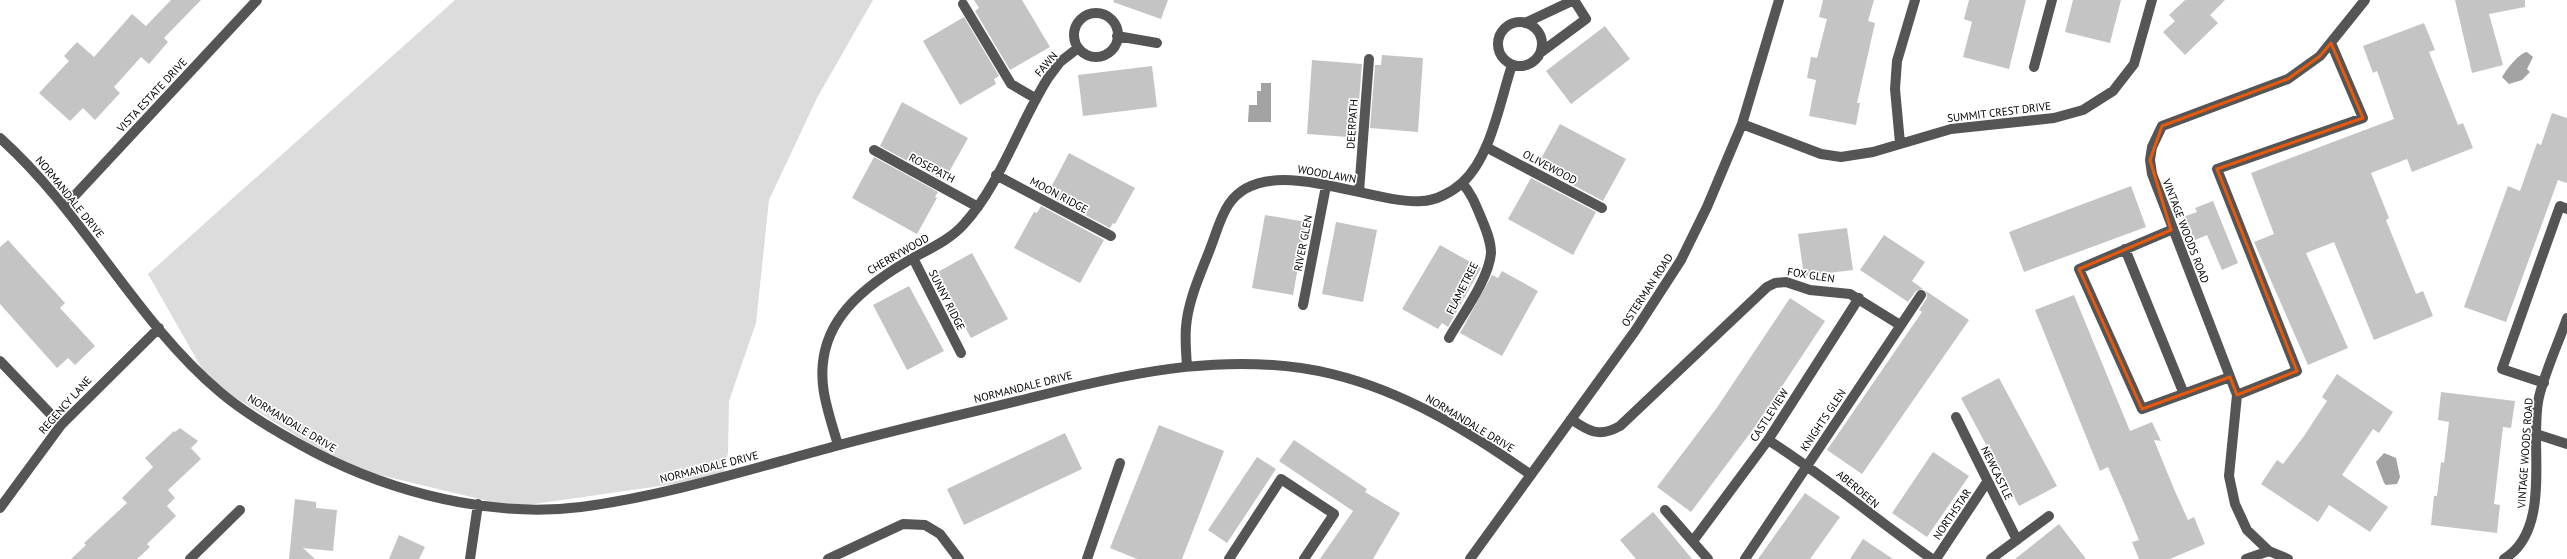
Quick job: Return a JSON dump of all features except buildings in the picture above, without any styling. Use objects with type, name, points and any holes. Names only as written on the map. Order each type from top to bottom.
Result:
[{"type":"street","name":"VISTA ESTATE DRIVE","points":[[65,206],[257,0]]},
{"type":"street","points":[[1574,0],[1586,19],[1540,53],[1530,64],[1523,66],[1512,65],[1502,58],[1499,51],[1499,36],[1510,25],[1525,23],[1574,0]]},
{"type":"street","name":"OSTERMAN ROAD","points":[[1470,559],[1635,331],[1680,260],[1707,207],[1742,124],[1778,0]]},
{"type":"street","points":[[1900,143],[1895,89],[1897,61],[1915,0]]},
{"type":"street","points":[[2034,68],[2052,0]]},
{"type":"street","name":"SUMMIT CREST DRIVE","points":[[1742,124],[1821,154],[1841,157],[1873,152],[1952,129],[2054,118],[2082,110],[2099,101],[2113,91],[2134,64],[2152,0]]},
{"type":"street","name":"VINTAGE WOODS ROAD","points":[[2288,559],[2269,551],[2247,530],[2235,504],[2229,476],[2237,395],[2172,230],[2152,174],[2150,160],[2152,147],[2162,126],[2288,79],[2320,56],[2365,0]]},
{"type":"street","points":[[963,4],[1011,84],[1035,98]]},
{"type":"street","points":[[1093,13],[1100,13],[1113,22],[1118,36],[1112,50],[1099,57],[1091,56],[1078,48],[1074,34],[1075,27],[1079,20],[1093,13]]},
{"type":"street","points":[[1525,23],[1532,26],[1541,38],[1540,53]]},
{"type":"street","points":[[1118,36],[1157,43]]},
{"type":"street","points":[[2237,395],[2297,371],[2217,169],[2363,118],[2331,44]]},
{"type":"street","name":"FAWN","points":[[1035,98],[1060,62],[1078,48]]},
{"type":"street","name":"DEERPATH","points":[[1359,192],[1369,59]]},
{"type":"street","name":"WOODLAWN","points":[[1187,366],[1186,326],[1197,284],[1229,204],[1247,188],[1273,180],[1303,182],[1422,202],[1440,197],[1462,183],[1486,147],[1512,65]]},
{"type":"street","name":"CHERRYWOOD","points":[[838,445],[824,392],[822,374],[824,352],[832,330],[841,315],[869,285],[952,236],[978,207],[1035,98]]},
{"type":"street","name":"NORMANDALE DRIVE","points":[[0,138],[30,167],[65,206],[159,328],[190,363],[222,393],[312,451],[346,467],[399,486],[478,504],[556,508],[577,507],[619,501],[683,488],[838,445],[1106,379],[1187,366],[1232,364],[1284,367],[1329,373],[1372,385],[1417,405],[1458,427],[1531,475]]},
{"type":"street","name":"OLIVEWOOD","points":[[1486,147],[1602,208]]},
{"type":"street","name":"ROSEPATH","points":[[874,150],[978,207]]},
{"type":"street","name":"MOON RIDGE","points":[[996,175],[1112,236]]},
{"type":"street","name":"FLAMETREE","points":[[1449,338],[1486,271],[1491,253],[1489,237],[1470,193],[1462,183]]},
{"type":"street","name":"RIVER GLEN","points":[[1303,305],[1326,186]]},
{"type":"street","points":[[2544,383],[2502,368],[2560,206],[2567,209]]},
{"type":"street","points":[[2172,230],[2079,269],[2142,409],[2230,377]]},
{"type":"street","points":[[2125,249],[2184,394]]},
{"type":"street","name":"SUNNY RIDGE","points":[[913,258],[960,353]]},
{"type":"street","name":"FOX GLEN","points":[[1571,419],[1590,432],[1611,432],[1620,426],[1771,285],[1786,282],[1810,290],[1842,292],[1859,298],[1900,325]]},
{"type":"street","name":"KNIGHTS GLEN","points":[[1745,559],[1921,295]]},
{"type":"street","name":"CASTLEVIEW","points":[[1693,541],[1768,440],[1859,298]]},
{"type":"street","name":"VINTAGE WOODS ROAD","points":[[2504,559],[2522,543],[2531,524],[2535,500],[2538,401],[2567,318]]},
{"type":"street","name":"REGENCY LANE","points":[[0,508],[61,425],[159,328]]},
{"type":"street","points":[[0,361],[61,425]]},
{"type":"street","name":"NEWCASTLE","points":[[1956,417],[2017,540]]},
{"type":"street","points":[[2536,434],[2567,444]]},
{"type":"street","name":"ABERDEEN","points":[[1768,440],[1807,465],[1872,517],[1926,557]]},
{"type":"street","points":[[1087,559],[1120,463]]},
{"type":"street","points":[[1229,559],[1281,478],[1334,514],[1304,559]]},
{"type":"street","name":"NORTHSTAR","points":[[1936,559],[1987,482]]},
{"type":"street","points":[[470,559],[478,504]]},
{"type":"street","points":[[190,559],[240,510]]},
{"type":"street","points":[[1666,510],[1708,559]]},
{"type":"street","points":[[1991,559],[2049,516]]},
{"type":"street","points":[[828,559],[903,524],[925,525],[940,534],[959,559]]},
{"type":"street","points":[[2246,559],[2269,551]]},
{"type":"highlighted area","points":[[2331,43],[2363,118],[2217,169],[2297,371],[2237,395],[2230,377],[2142,409],[2079,269],[2171,230],[2150,160],[2162,126],[2288,79],[2320,56]]},
{"type":"shaded area","points":[[455,0],[873,0],[817,98],[769,200],[756,323],[729,401],[728,453],[723,477],[513,507],[346,467],[209,381],[148,274]]},
{"type":"shaded area","points":[[2527,52],[2533,57],[2527,69],[2530,72],[2522,80],[2509,84],[2502,77],[2520,55]]},
{"type":"shaded area","points":[[1261,83],[1271,83],[1271,122],[1248,122],[1249,105],[1257,105],[1257,91],[1261,91]]},
{"type":"shaded area","points":[[2384,453],[2396,458],[2400,477],[2397,484],[2386,485],[2384,483],[2376,462]]}]
